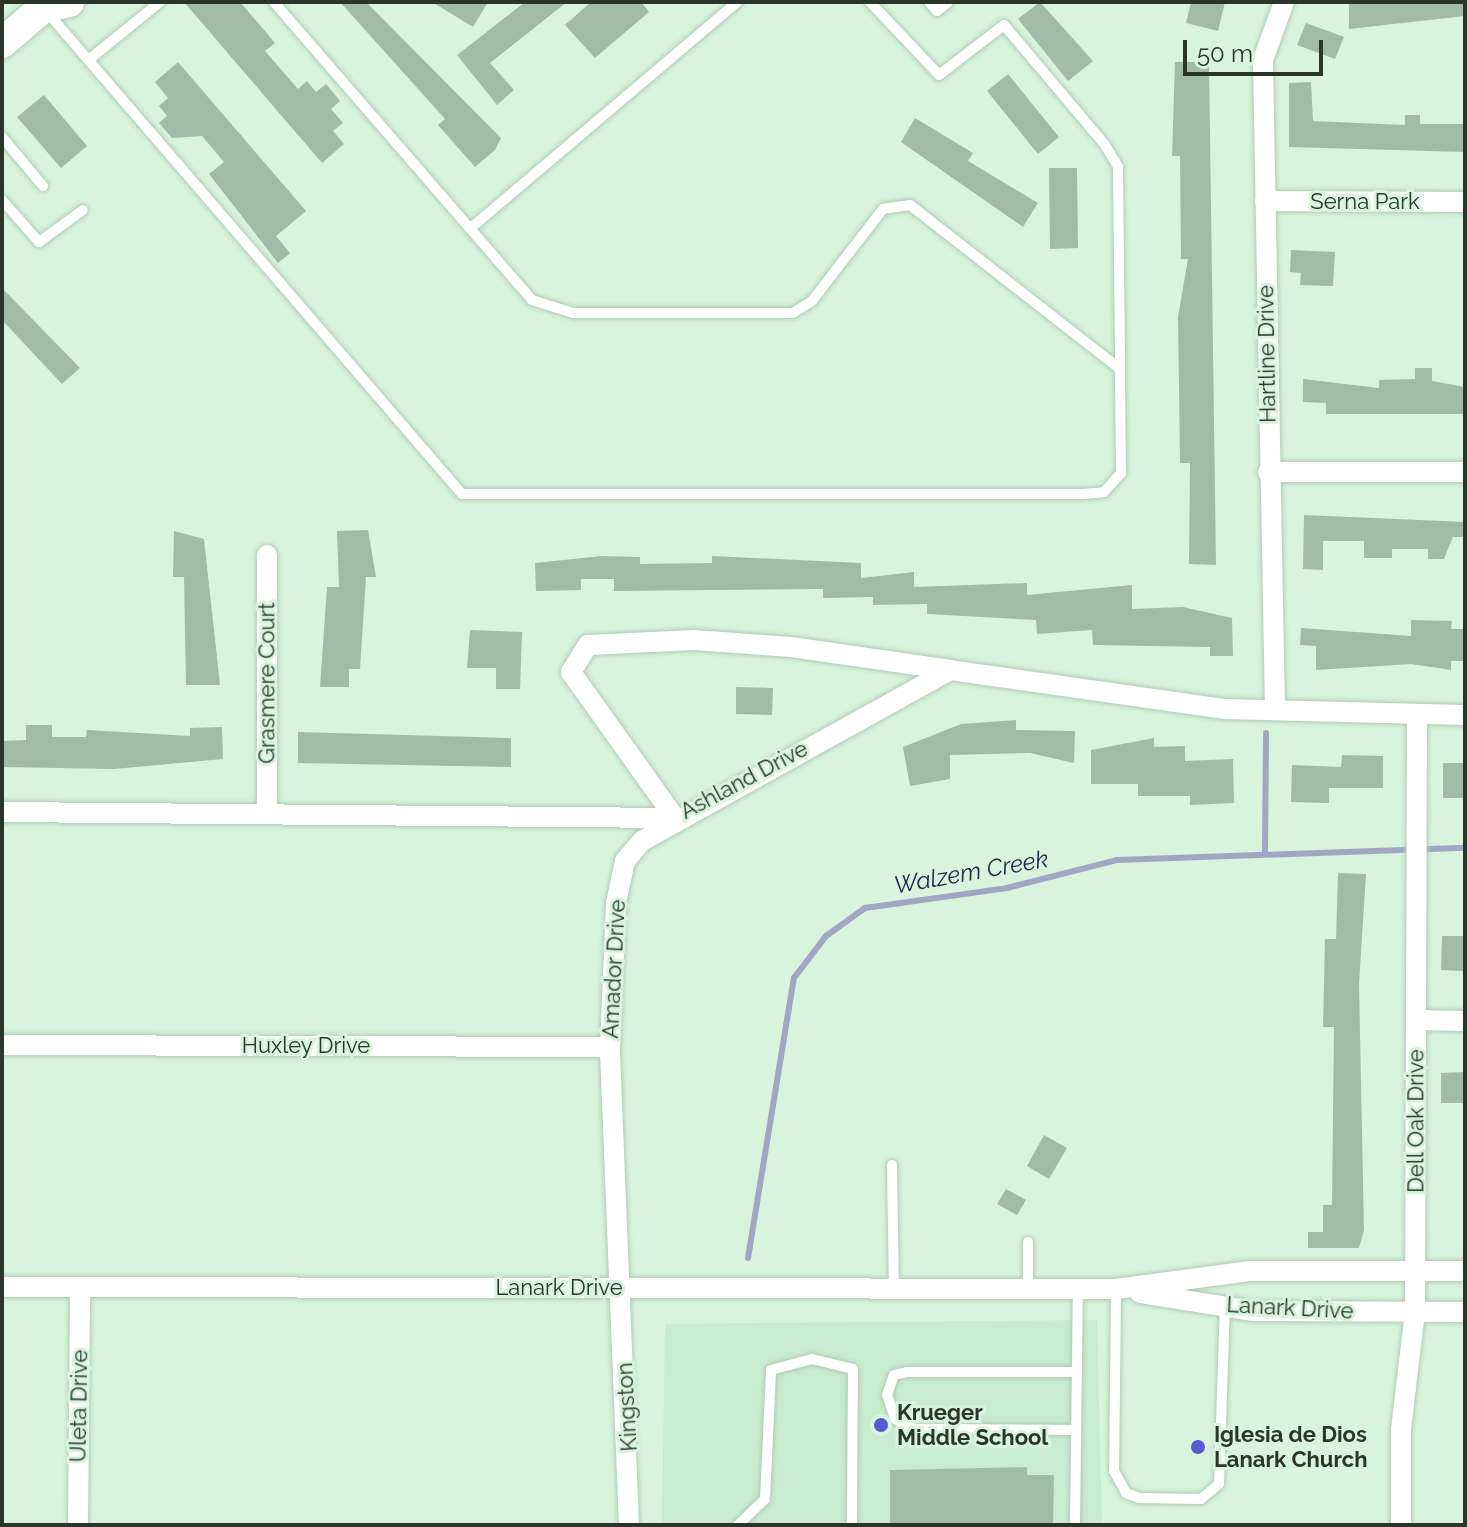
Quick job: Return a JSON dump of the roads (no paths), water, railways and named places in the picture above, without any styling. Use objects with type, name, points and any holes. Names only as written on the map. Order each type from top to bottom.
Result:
[{"type":"main road","points":[[2,43],[52,4]]},
{"type":"street","name":"Hartline Drive","points":[[1275,710],[1268,472],[1263,60],[1284,2]]},
{"type":"street","name":"Serna Park","points":[[1265,201],[1465,202]]},
{"type":"street","points":[[1268,472],[1465,472]]},
{"type":"street","name":"Grasmere Court","points":[[267,555],[267,811]]},
{"type":"street","points":[[675,818],[571,672],[588,645],[694,640],[1275,710],[1465,715]]},
{"type":"street","name":"Ashland Drive","points":[[2,812],[267,811],[675,818],[950,670]]},
{"type":"street","name":"Dell Oak Drive","points":[[1401,1525],[1401,1429],[1415,1312],[1417,715]]},
{"type":"street","name":"Amador Drive","points":[[620,1288],[610,1047],[616,903],[625,861],[675,818]]},
{"type":"street","points":[[1416,1020],[1465,1021]]},
{"type":"street","name":"Huxley Drive","points":[[2,1045],[610,1047]]},
{"type":"street","name":"Lanark Drive","points":[[2,1287],[1116,1289],[1249,1271],[1465,1271]]},
{"type":"street","name":"Uleta Drive","points":[[78,1525],[80,1288]]},
{"type":"street","name":"Kingston","points":[[620,1288],[629,1525]]},
{"type":"street","name":"Lanark Drive","points":[[1116,1289],[1225,1306],[1465,1312]]},
{"type":"lane","points":[[91,58],[160,2]]},
{"type":"lane","points":[[472,227],[737,2]]},
{"type":"lane","points":[[52,4],[91,58],[462,494],[1104,492],[1121,473],[1118,167],[1105,145],[1004,25],[939,75],[870,2]]},
{"type":"lane","points":[[929,2],[937,11],[948,2]]},
{"type":"lane","points":[[277,4],[532,300],[573,313],[793,313],[812,301],[883,209],[910,205],[1120,369]]},
{"type":"lane","points":[[2,137],[43,186]]},
{"type":"lane","points":[[2,200],[39,242],[83,210]]},
{"type":"lane","points":[[892,1165],[894,1289]]},
{"type":"lane","points":[[1028,1242],[1028,1289]]},
{"type":"lane","points":[[1075,1525],[1078,1289]]},
{"type":"lane","points":[[1116,1289],[1114,1471],[1126,1493],[1139,1498],[1201,1499],[1219,1484],[1225,1306]]},
{"type":"lane","points":[[738,1525],[765,1499],[771,1370],[812,1359],[853,1369],[852,1525]]},
{"type":"lane","points":[[1076,1430],[914,1429],[895,1419],[887,1395],[894,1375],[907,1372],[1077,1372]]},
{"type":"waterway","points":[[1265,851],[1266,733]]},
{"type":"waterway","name":"Walzem Creek","points":[[748,1258],[794,978],[826,936],[865,908],[1007,888],[1117,860],[1465,848]]},
{"type":"place","name":"Krueger Middle School","points":[[881,1425]]},
{"type":"place","name":"Iglesia de Dios Lanark Church","points":[[1198,1447]]}]
